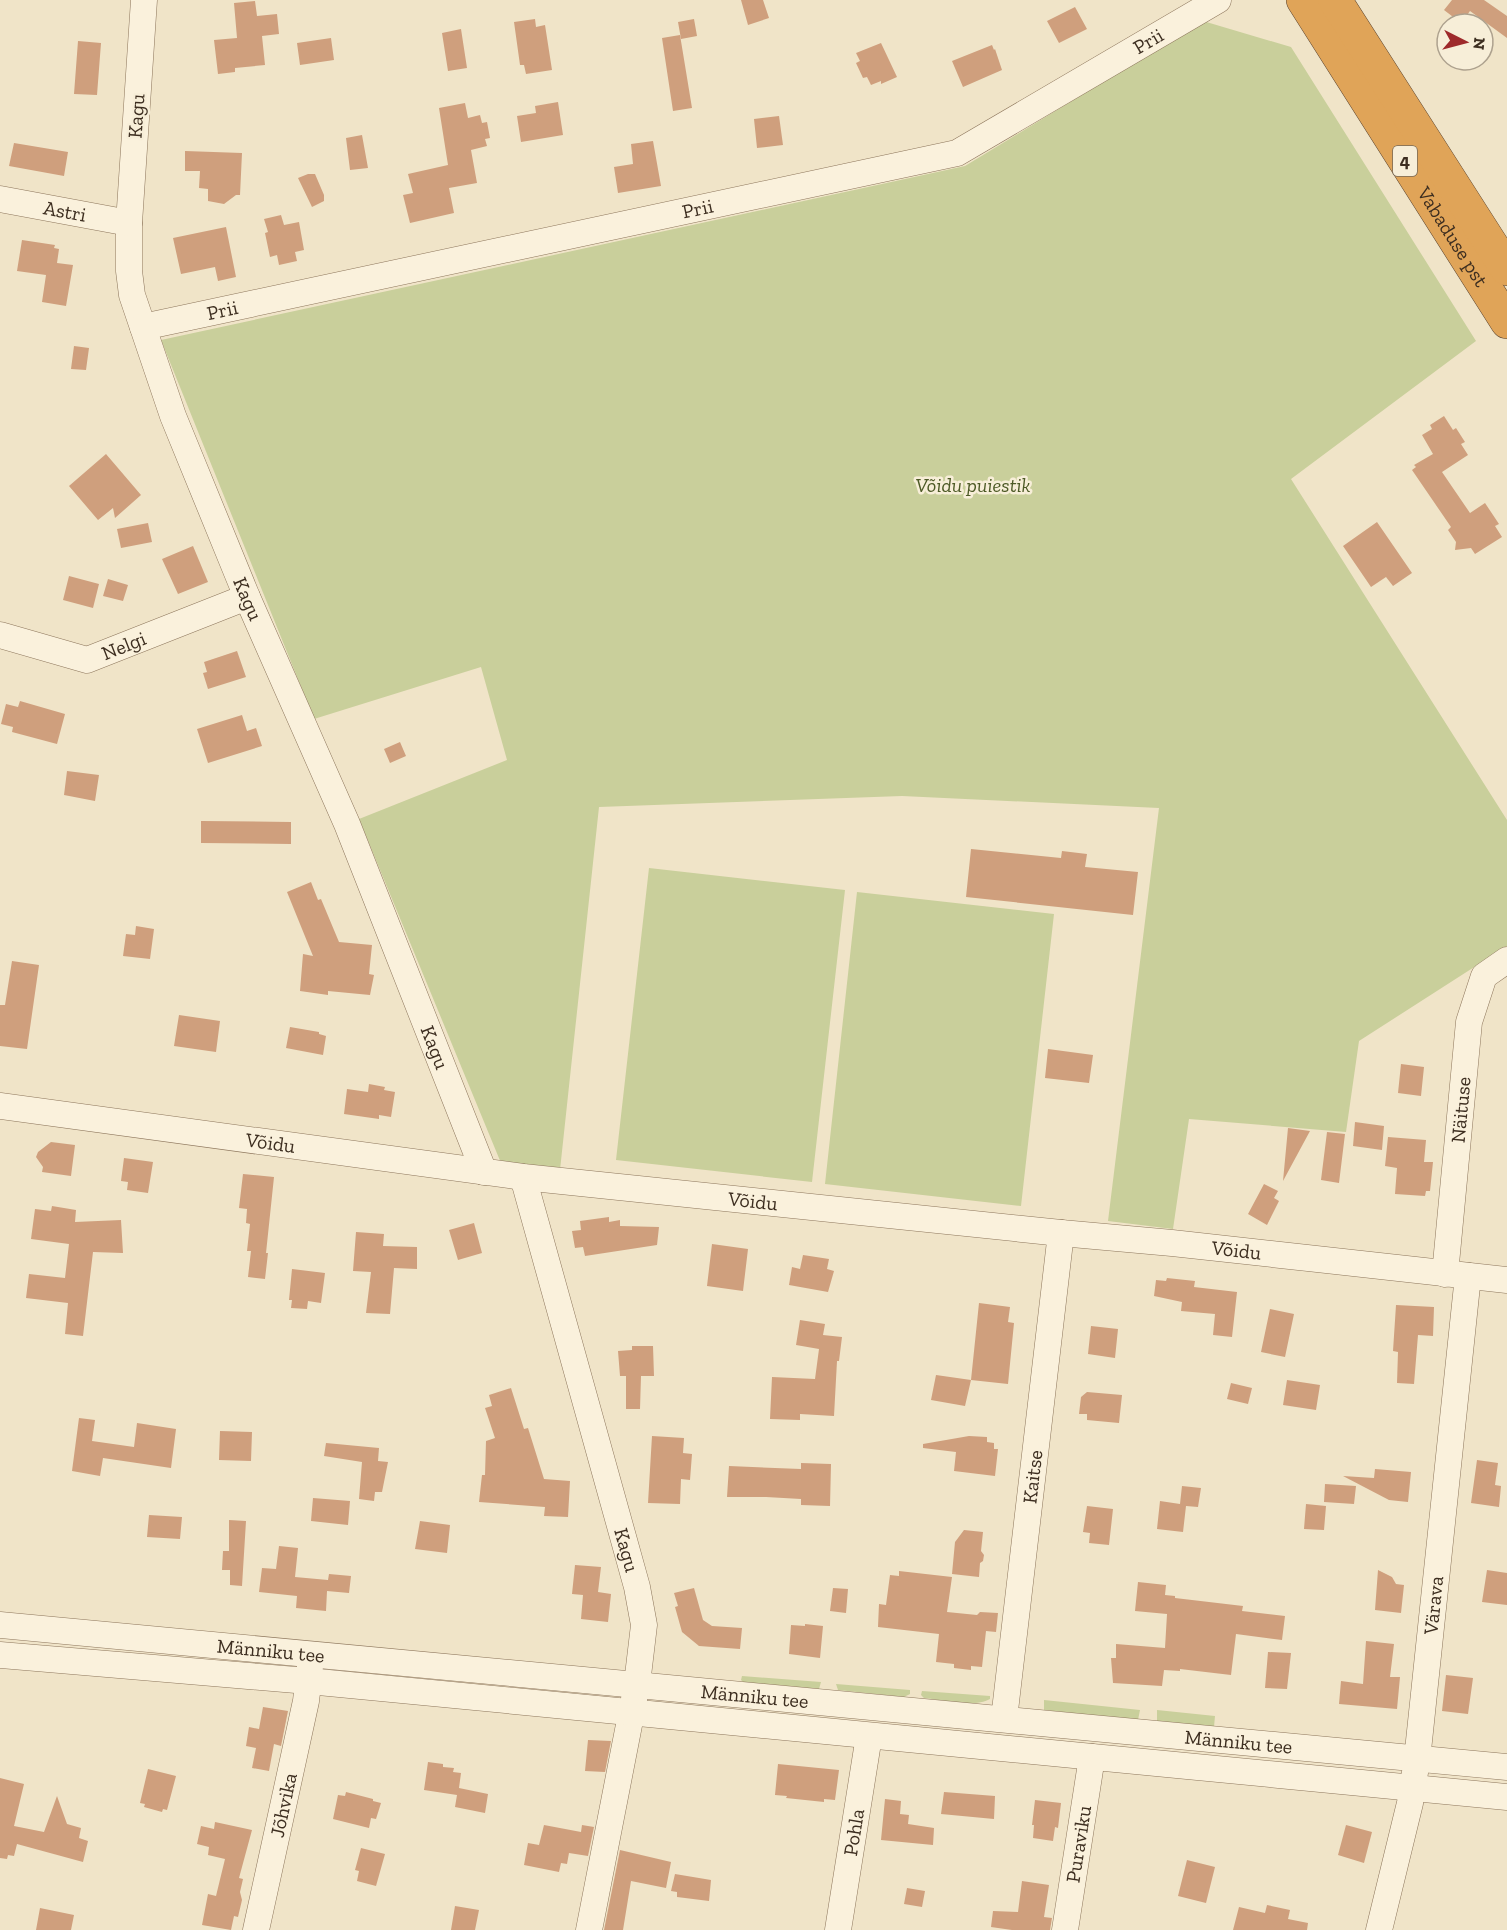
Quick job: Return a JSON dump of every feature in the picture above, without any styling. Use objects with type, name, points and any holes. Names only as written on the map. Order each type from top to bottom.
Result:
[{"type":"highway","name":"Vabaduse pst","points":[[1303,0],[1507,322]]},
{"type":"highway","name":"Vabaduse pst","points":[[1335,0],[1507,269]]},
{"type":"street","name":"Kagu","points":[[144,0],[129,223],[129,271],[132,295],[173,416],[247,597],[347,824],[484,1172]]},
{"type":"street","name":"Prii","points":[[143,327],[957,153],[1218,0]]},
{"type":"street","name":"Astri","points":[[0,199],[129,223]]},
{"type":"street","name":"Nelgi","points":[[0,635],[87,660],[247,597]]},
{"type":"street","name":"Näituse","points":[[1456,1275],[1469,1022],[1484,976],[1507,960]]},
{"type":"street","name":"Võidu","points":[[0,1106],[523,1177],[1172,1243],[1507,1280]]},
{"type":"street","name":"Kagu","points":[[523,1177],[638,1587],[644,1625],[633,1713],[589,1930]]},
{"type":"street","name":"Kaitse","points":[[1004,1719],[1061,1233]]},
{"type":"street","name":"Värava","points":[[1379,1930],[1413,1788],[1417,1760],[1456,1275]]},
{"type":"street","name":"Männiku tee","points":[[0,1625],[1507,1767]]},
{"type":"street","name":"Jõhvika","points":[[256,1930],[306,1701],[311,1654]]},
{"type":"street","name":"Männiku tee","points":[[0,1655],[308,1681],[1507,1797]]},
{"type":"street","name":"Pohla","points":[[838,1930],[869,1736]]},
{"type":"street","name":"Puraviku","points":[[1065,1930],[1092,1757]]},
{"type":"green space","name":"Võidu puiestik","points":[[1203,21],[1291,47],[1476,341],[1291,479],[1507,820],[1507,946],[1359,1041],[1346,1132],[1189,1119],[1173,1229],[1108,1221],[1159,808],[902,796],[599,807],[560,1170],[501,1163],[359,819],[507,760],[481,667],[314,719],[161,340],[965,166]]},
{"type":"green space","points":[[649,868],[845,890],[812,1182],[616,1160]]},
{"type":"green space","points":[[857,892],[1054,914],[1021,1206],[825,1184]]},
{"type":"green space","points":[[742,1676],[821,1682],[819,1689],[743,1682]]},
{"type":"green space","points":[[836,1684],[910,1690],[910,1694],[904,1697],[838,1690]]},
{"type":"green space","points":[[922,1691],[990,1696],[990,1699],[975,1703],[949,1702],[924,1698],[921,1695]]},
{"type":"green space","points":[[1044,1700],[1140,1710],[1138,1720],[1044,1710]]},
{"type":"green space","points":[[1157,1710],[1215,1716],[1214,1727],[1157,1722]]},
{"type":"building","points":[[741,0],[763,0],[769,18],[748,25]]},
{"type":"building","points":[[1452,0],[1484,0],[1507,16],[1507,38],[1495,29],[1495,12],[1447,12],[1444,10]]},
{"type":"building","points":[[255,1],[257,16],[277,14],[279,34],[262,36],[265,65],[235,68],[235,72],[218,74],[214,40],[237,38],[234,3]]},
{"type":"building","points":[[1075,7],[1087,29],[1059,43],[1047,21]]},
{"type":"building","points":[[535,19],[536,27],[545,25],[552,70],[526,74],[524,65],[520,65],[514,22]]},
{"type":"building","points":[[694,19],[697,36],[681,39],[678,22]]},
{"type":"building","points":[[461,29],[467,68],[448,71],[442,33]]},
{"type":"building","points":[[680,35],[692,108],[673,111],[662,38]]},
{"type":"building","points":[[331,38],[334,60],[300,65],[297,43]]},
{"type":"building","points":[[78,41],[101,43],[97,95],[74,94]]},
{"type":"building","points":[[881,43],[897,77],[881,84],[881,81],[871,85],[867,77],[863,78],[856,63],[860,61],[856,53]]},
{"type":"building","points":[[992,45],[1002,70],[963,87],[952,61]]},
{"type":"building","points":[[558,102],[563,135],[521,142],[517,116],[536,113],[535,106]]},
{"type":"building","points":[[465,103],[468,118],[480,115],[482,123],[487,122],[490,138],[485,139],[487,146],[471,150],[477,183],[449,188],[454,213],[410,223],[403,195],[413,193],[408,174],[448,165],[439,108]]},
{"type":"building","points":[[779,116],[783,145],[757,148],[754,119]]},
{"type":"building","points":[[362,135],[368,168],[350,170],[346,138]]},
{"type":"building","points":[[653,141],[661,186],[618,193],[614,167],[633,164],[631,144]]},
{"type":"building","points":[[14,143],[68,152],[64,176],[9,166]]},
{"type":"building","points":[[185,151],[242,153],[240,195],[236,195],[224,204],[208,201],[208,189],[199,188],[200,171],[185,171]]},
{"type":"building","points":[[315,174],[324,195],[324,201],[312,207],[298,178]]},
{"type":"building","points":[[281,215],[284,225],[299,222],[304,250],[295,252],[297,261],[279,265],[277,255],[270,257],[265,233],[268,232],[264,219]]},
{"type":"building","points":[[226,227],[236,277],[218,281],[215,267],[181,274],[173,238]]},
{"type":"building","points":[[22,240],[55,245],[54,248],[59,249],[57,263],[73,265],[66,306],[42,302],[46,275],[17,271]]},
{"type":"building","points":[[74,346],[89,348],[86,370],[71,369]]},
{"type":"building","points":[[1444,416],[1465,442],[1461,444],[1468,455],[1442,472],[1470,513],[1485,503],[1499,524],[1495,526],[1502,537],[1475,554],[1471,548],[1455,550],[1456,542],[1448,530],[1451,527],[1412,470],[1416,467],[1414,465],[1433,454],[1422,435],[1432,429],[1430,425]]},
{"type":"building","points":[[106,454],[141,495],[115,518],[113,508],[98,520],[69,486]]},
{"type":"building","points":[[1377,522],[1412,573],[1393,586],[1386,577],[1371,587],[1343,546]]},
{"type":"building","points":[[148,523],[152,542],[121,548],[117,529]]},
{"type":"building","points":[[193,546],[208,582],[178,594],[162,559]]},
{"type":"building","points":[[69,576],[99,584],[93,608],[63,600]]},
{"type":"building","points":[[108,579],[128,585],[123,601],[103,596]]},
{"type":"building","points":[[237,651],[246,677],[208,689],[203,673],[207,672],[204,662]]},
{"type":"building","points":[[20,701],[65,714],[57,744],[12,732],[13,727],[1,724],[6,704],[18,707]]},
{"type":"building","points":[[242,715],[247,731],[256,728],[262,746],[208,763],[197,729]]},
{"type":"building","points":[[400,742],[406,756],[390,763],[384,749]]},
{"type":"building","points":[[67,771],[99,775],[95,801],[64,795]]},
{"type":"building","points":[[201,821],[291,822],[291,844],[201,843]]},
{"type":"building","points":[[971,849],[1061,858],[1062,851],[1087,854],[1085,867],[1138,872],[1133,915],[966,897]]},
{"type":"building","points":[[311,882],[318,900],[321,899],[339,942],[372,945],[369,974],[374,975],[370,995],[328,991],[328,995],[300,991],[303,954],[313,956],[287,892]]},
{"type":"building","points":[[136,926],[154,929],[150,959],[123,956],[126,934],[135,935]]},
{"type":"building","points":[[12,961],[39,965],[27,1049],[0,1046],[0,1005],[5,1005]]},
{"type":"building","points":[[179,1015],[220,1021],[216,1052],[174,1046]]},
{"type":"building","points":[[290,1027],[319,1032],[326,1036],[323,1055],[286,1048]]},
{"type":"building","points":[[1048,1049],[1093,1055],[1089,1083],[1045,1078]]},
{"type":"building","points":[[1401,1064],[1424,1067],[1421,1096],[1398,1093]]},
{"type":"building","points":[[369,1084],[385,1087],[384,1090],[395,1092],[391,1117],[379,1115],[379,1119],[344,1114],[347,1089],[368,1092]]},
{"type":"building","points":[[1355,1122],[1384,1126],[1382,1150],[1353,1146]]},
{"type":"building","points":[[1288,1128],[1310,1131],[1283,1181]]},
{"type":"building","points":[[1327,1132],[1345,1134],[1339,1183],[1321,1180]]},
{"type":"building","points":[[1388,1137],[1426,1140],[1424,1162],[1433,1162],[1430,1191],[1426,1191],[1425,1196],[1395,1194],[1397,1168],[1385,1166]]},
{"type":"building","points":[[51,1142],[75,1145],[71,1176],[42,1172],[43,1167],[36,1157],[38,1152]]},
{"type":"building","points":[[124,1158],[153,1162],[148,1193],[127,1190],[128,1182],[121,1181]]},
{"type":"building","points":[[243,1174],[274,1177],[265,1279],[248,1277],[251,1251],[247,1251],[250,1224],[246,1223],[247,1209],[239,1208]]},
{"type":"building","points":[[1264,1184],[1278,1191],[1274,1198],[1279,1201],[1267,1225],[1248,1214]]},
{"type":"building","points":[[52,1206],[76,1210],[75,1222],[121,1220],[123,1253],[93,1252],[83,1336],[65,1334],[68,1303],[26,1298],[29,1274],[65,1278],[69,1244],[31,1239],[35,1209],[51,1211]]},
{"type":"building","points":[[609,1217],[609,1222],[620,1220],[620,1226],[659,1227],[657,1245],[585,1256],[583,1247],[575,1248],[572,1231],[581,1230],[580,1221]]},
{"type":"building","points":[[474,1223],[482,1253],[458,1260],[449,1230]]},
{"type":"building","points":[[356,1232],[384,1234],[383,1246],[417,1247],[417,1269],[394,1268],[390,1314],[366,1313],[371,1272],[353,1271]]},
{"type":"building","points":[[712,1244],[748,1249],[743,1291],[707,1286]]},
{"type":"building","points":[[803,1255],[829,1259],[827,1269],[834,1271],[828,1292],[789,1285],[792,1267],[800,1269]]},
{"type":"building","points":[[292,1269],[325,1273],[321,1303],[308,1301],[307,1309],[291,1308],[292,1300],[289,1300]]},
{"type":"building","points":[[1167,1278],[1195,1281],[1194,1287],[1237,1292],[1232,1337],[1213,1335],[1215,1314],[1181,1311],[1182,1302],[1154,1296],[1156,1280],[1166,1281]]},
{"type":"building","points":[[979,1303],[1010,1307],[1008,1322],[1014,1323],[1008,1384],[971,1380]]},
{"type":"building","points":[[1396,1305],[1434,1307],[1433,1336],[1418,1335],[1414,1384],[1397,1383],[1398,1352],[1393,1351]]},
{"type":"building","points":[[1270,1309],[1294,1314],[1285,1357],[1261,1352]]},
{"type":"building","points":[[800,1320],[825,1324],[823,1335],[842,1337],[839,1361],[837,1361],[834,1416],[800,1414],[800,1420],[770,1419],[772,1377],[815,1379],[819,1349],[796,1345]]},
{"type":"building","points":[[1091,1326],[1118,1329],[1115,1358],[1088,1354]]},
{"type":"building","points":[[632,1346],[653,1346],[654,1376],[641,1376],[640,1409],[626,1409],[626,1376],[620,1376],[618,1351],[632,1350]]},
{"type":"building","points":[[936,1375],[971,1380],[965,1406],[931,1400]]},
{"type":"building","points":[[1287,1380],[1320,1385],[1316,1410],[1283,1405]]},
{"type":"building","points":[[1231,1383],[1252,1388],[1248,1404],[1227,1399]]},
{"type":"building","points":[[511,1388],[524,1429],[528,1428],[544,1479],[570,1481],[568,1517],[544,1516],[545,1507],[479,1502],[482,1475],[485,1475],[486,1441],[495,1438],[485,1408],[492,1406],[489,1395]]},
{"type":"building","points":[[1087,1392],[1122,1395],[1119,1423],[1087,1420],[1087,1414],[1079,1414],[1081,1397]]},
{"type":"building","points":[[79,1418],[95,1420],[92,1441],[134,1447],[137,1423],[176,1429],[171,1468],[103,1458],[100,1476],[72,1471]]},
{"type":"building","points":[[220,1431],[252,1432],[251,1461],[219,1460]]},
{"type":"building","points":[[652,1436],[684,1438],[683,1453],[692,1454],[690,1480],[681,1479],[680,1504],[648,1503]]},
{"type":"building","points":[[969,1436],[987,1437],[987,1442],[994,1443],[994,1449],[998,1449],[995,1476],[954,1471],[956,1452],[923,1448],[923,1444]]},
{"type":"building","points":[[326,1443],[379,1448],[378,1461],[388,1462],[382,1492],[375,1492],[374,1501],[359,1499],[362,1462],[324,1456]]},
{"type":"building","points":[[1477,1460],[1498,1463],[1495,1485],[1501,1486],[1499,1507],[1471,1503]]},
{"type":"building","points":[[801,1463],[831,1464],[830,1506],[801,1505],[801,1499],[727,1497],[729,1466],[801,1469]]},
{"type":"building","points":[[1375,1469],[1411,1472],[1408,1502],[1389,1500],[1343,1476],[1374,1478]]},
{"type":"building","points":[[1325,1484],[1356,1486],[1354,1504],[1324,1502]]},
{"type":"building","points":[[1182,1486],[1201,1488],[1198,1507],[1186,1506],[1183,1532],[1157,1529],[1160,1501],[1180,1504]]},
{"type":"building","points":[[313,1498],[350,1501],[348,1525],[311,1521]]},
{"type":"building","points":[[1306,1504],[1326,1506],[1324,1530],[1304,1529]]},
{"type":"building","points":[[1087,1506],[1113,1509],[1109,1545],[1089,1543],[1090,1533],[1083,1532]]},
{"type":"building","points":[[149,1515],[182,1517],[180,1539],[147,1537]]},
{"type":"building","points":[[229,1520],[246,1521],[242,1586],[230,1585],[230,1570],[222,1570],[223,1551],[229,1551]]},
{"type":"building","points":[[420,1521],[450,1525],[447,1553],[415,1549]]},
{"type":"building","points":[[964,1530],[983,1532],[981,1551],[984,1555],[980,1563],[979,1577],[952,1574],[955,1542]]},
{"type":"building","points":[[279,1546],[298,1548],[295,1577],[328,1580],[329,1574],[351,1576],[349,1593],[327,1591],[326,1611],[296,1608],[297,1596],[259,1592],[262,1568],[276,1569]]},
{"type":"building","points":[[575,1565],[601,1567],[598,1592],[611,1594],[608,1622],[581,1619],[583,1595],[572,1594]]},
{"type":"building","points":[[1378,1570],[1392,1577],[1396,1584],[1404,1585],[1401,1613],[1375,1610]]},
{"type":"building","points":[[1487,1570],[1507,1573],[1507,1605],[1482,1602]]},
{"type":"building","points":[[899,1571],[952,1577],[947,1612],[977,1615],[980,1612],[998,1613],[996,1632],[986,1631],[982,1667],[971,1666],[971,1670],[954,1668],[954,1664],[936,1662],[939,1634],[878,1627],[879,1604],[886,1605],[890,1575],[899,1576]]},
{"type":"building","points":[[1138,1582],[1166,1585],[1165,1595],[1175,1596],[1175,1598],[1243,1606],[1242,1611],[1285,1616],[1282,1640],[1236,1634],[1231,1675],[1180,1669],[1180,1671],[1164,1670],[1162,1686],[1113,1683],[1111,1658],[1116,1658],[1116,1644],[1165,1648],[1167,1614],[1135,1611]]},
{"type":"building","points":[[694,1588],[703,1620],[712,1626],[742,1628],[740,1649],[699,1646],[682,1632],[675,1607],[678,1606],[674,1593]]},
{"type":"building","points":[[833,1588],[848,1589],[846,1613],[830,1611]]},
{"type":"building","points":[[805,1624],[823,1626],[820,1658],[789,1654],[791,1625],[805,1626]]},
{"type":"building","points":[[1366,1641],[1394,1644],[1390,1677],[1400,1677],[1397,1709],[1339,1704],[1341,1681],[1363,1684]]},
{"type":"building","points":[[1268,1652],[1291,1653],[1287,1689],[1265,1688]]},
{"type":"building","points":[[1446,1675],[1473,1678],[1468,1714],[1442,1711]]},
{"type":"building","points":[[263,1707],[288,1711],[281,1746],[274,1744],[269,1771],[252,1768],[256,1748],[246,1746],[249,1727],[259,1729]]},
{"type":"building","points":[[588,1740],[611,1741],[605,1772],[585,1771]]},
{"type":"building","points":[[428,1762],[443,1764],[443,1767],[454,1768],[453,1772],[461,1773],[459,1788],[488,1794],[485,1813],[455,1807],[457,1795],[424,1790]]},
{"type":"building","points":[[778,1764],[839,1770],[835,1800],[824,1799],[824,1802],[775,1795]]},
{"type":"building","points":[[148,1769],[176,1776],[167,1810],[163,1809],[162,1812],[144,1807],[145,1804],[140,1803]]},
{"type":"building","points":[[0,1778],[24,1784],[14,1826],[44,1832],[57,1796],[67,1824],[81,1828],[79,1838],[88,1841],[83,1862],[17,1844],[14,1856],[8,1855],[7,1859],[0,1858]]},
{"type":"building","points":[[346,1792],[381,1803],[376,1819],[371,1818],[369,1828],[333,1819],[338,1795],[345,1796]]},
{"type":"building","points":[[944,1792],[995,1796],[994,1819],[941,1814]]},
{"type":"building","points":[[885,1799],[901,1801],[900,1814],[909,1815],[908,1824],[934,1828],[933,1845],[881,1840]]},
{"type":"building","points":[[1035,1800],[1061,1803],[1058,1828],[1055,1827],[1053,1841],[1033,1838]]},
{"type":"building","points":[[215,1822],[252,1830],[239,1878],[243,1879],[240,1892],[242,1900],[238,1917],[234,1916],[231,1930],[202,1925],[208,1894],[216,1896],[225,1859],[208,1855],[209,1847],[197,1844],[201,1826],[214,1829]]},
{"type":"building","points":[[544,1825],[581,1832],[582,1825],[594,1827],[588,1856],[569,1853],[567,1864],[561,1863],[559,1872],[524,1865],[528,1843],[539,1845]]},
{"type":"building","points":[[1346,1825],[1372,1832],[1364,1863],[1338,1855]]},
{"type":"building","points":[[361,1848],[385,1854],[376,1886],[357,1881],[359,1871],[355,1870]]},
{"type":"building","points":[[620,1850],[671,1862],[666,1888],[631,1881],[623,1930],[604,1930]]},
{"type":"building","points":[[1187,1860],[1215,1867],[1206,1903],[1178,1896]]},
{"type":"building","points":[[675,1874],[711,1880],[709,1901],[677,1897],[677,1892],[671,1891]]},
{"type":"building","points":[[1022,1881],[1049,1885],[1044,1917],[1052,1918],[1050,1930],[1012,1930],[991,1927],[993,1911],[1018,1912]]},
{"type":"building","points":[[907,1888],[925,1891],[922,1907],[904,1904]]},
{"type":"building","points":[[1267,1905],[1290,1910],[1288,1919],[1308,1923],[1307,1930],[1233,1930],[1239,1907],[1265,1913]]},
{"type":"building","points":[[455,1906],[479,1910],[475,1930],[451,1930]]},
{"type":"building","points":[[40,1908],[74,1915],[71,1930],[36,1930]]}]
